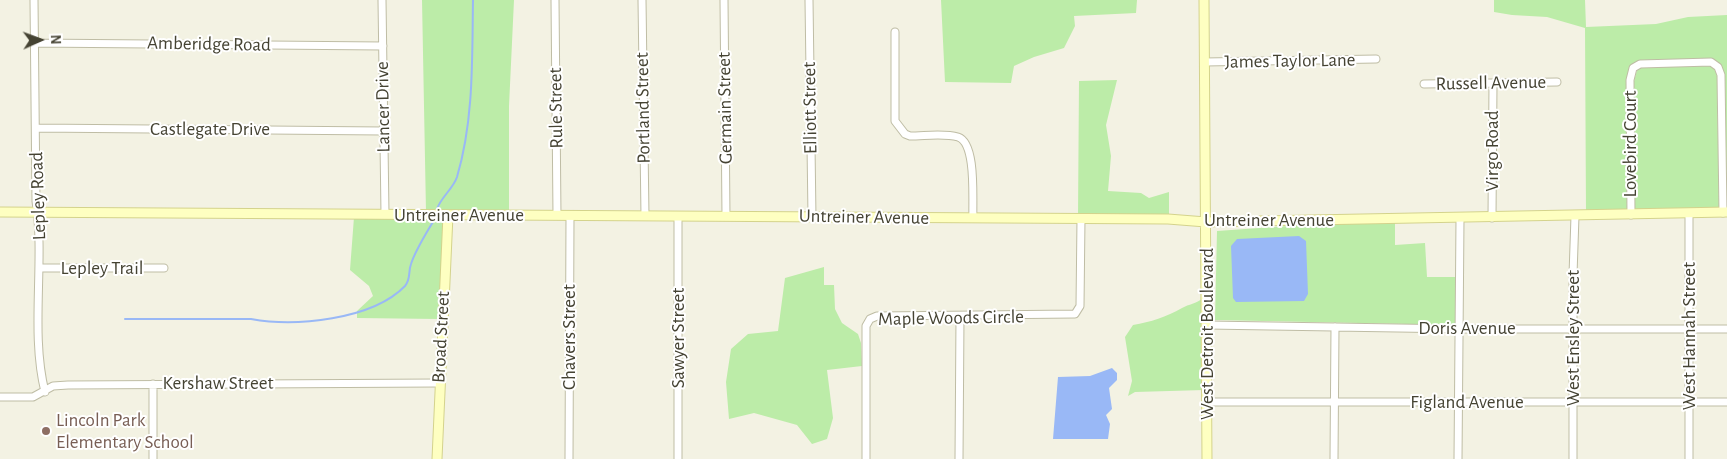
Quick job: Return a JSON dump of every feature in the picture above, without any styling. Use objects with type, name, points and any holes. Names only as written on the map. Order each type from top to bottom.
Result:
[{"type":"street","name":"Lepley Road","points":[[34,0],[40,268],[40,370],[45,392]]},
{"type":"street","name":"Lancer Drive","points":[[382,0],[385,214]]},
{"type":"street","name":"Rule Street","points":[[555,0],[557,215]]},
{"type":"street","name":"Portland Street","points":[[642,0],[644,216]]},
{"type":"street","name":"Germain Street","points":[[724,0],[726,216]]},
{"type":"street","name":"Elliott Street","points":[[809,0],[812,217]]},
{"type":"street","name":"West Detroit Boulevard","points":[[1204,0],[1207,459]]},
{"type":"street","points":[[895,32],[895,121],[905,134],[910,136],[959,137],[968,144],[971,155],[973,218]]},
{"type":"street","name":"Amberidge Road","points":[[34,43],[383,46]]},
{"type":"street","name":"James Taylor Lane","points":[[1205,62],[1376,59]]},
{"type":"street","name":"Lovebird Court","points":[[1631,215],[1630,80],[1633,68],[1640,64],[1711,62],[1718,67],[1721,75],[1725,213]]},
{"type":"street","name":"Russell Avenue","points":[[1424,84],[1558,82]]},
{"type":"street","name":"Virgo Road","points":[[1492,218],[1493,84]]},
{"type":"street","name":"Castlegate Drive","points":[[36,128],[383,131]]},
{"type":"street","name":"Untreiner Avenue","points":[[0,212],[973,218],[1195,220],[1206,222],[1725,213]]},
{"type":"street","name":"West Hannah Street","points":[[1689,214],[1689,459]]},
{"type":"street","name":"Broad Street","points":[[437,459],[438,383],[448,215]]},
{"type":"street","name":"Chavers Street","points":[[569,459],[570,216]]},
{"type":"street","name":"Sawyer Street","points":[[678,216],[678,459]]},
{"type":"street","name":"West Ensley Street","points":[[1573,459],[1575,216]]},
{"type":"street","name":"Maple Woods Circle","points":[[866,459],[868,322],[877,316],[1075,314],[1080,306],[1080,219]]},
{"type":"street","points":[[1458,459],[1460,219]]},
{"type":"street","name":"Lepley Trail","points":[[40,268],[164,268]]},
{"type":"street","points":[[959,459],[960,316]]},
{"type":"street","name":"Doris Avenue","points":[[1207,325],[1727,329]]},
{"type":"street","points":[[1334,459],[1336,327]]},
{"type":"street","name":"Kershaw Street","points":[[0,397],[26,398],[45,392],[53,386],[68,385],[438,383]]},
{"type":"street","points":[[153,384],[153,459]]},
{"type":"street","name":"Figland Avenue","points":[[1207,402],[1727,402]]},
{"type":"green space","points":[[422,0],[514,0],[509,106],[509,212],[426,212]]},
{"type":"green space","points":[[941,0],[1137,0],[1136,13],[1074,16],[1075,26],[1064,48],[1034,57],[1014,66],[1011,83],[945,82]]},
{"type":"green space","points":[[1494,0],[1585,0],[1586,27],[1656,24],[1688,17],[1727,15],[1727,209],[1725,75],[1720,64],[1711,59],[1640,60],[1631,66],[1626,80],[1627,212],[1586,213],[1585,28],[1547,17],[1494,12]]},
{"type":"green space","points":[[1710,65],[1715,69],[1717,76],[1719,209],[1634,212],[1634,81],[1637,70],[1642,67]]},
{"type":"green space","points":[[1117,80],[1106,125],[1111,156],[1108,191],[1141,193],[1149,198],[1169,192],[1169,216],[1078,216],[1079,81]]},
{"type":"green space","points":[[354,217],[444,218],[438,319],[357,318],[357,311],[373,296],[369,286],[350,270]]},
{"type":"green space","points":[[1395,222],[1395,245],[1425,243],[1427,277],[1455,277],[1455,325],[1215,320],[1217,231],[1330,223]]},
{"type":"green space","points":[[824,267],[824,285],[834,285],[835,309],[842,323],[858,334],[861,343],[862,366],[827,370],[833,418],[827,439],[812,444],[797,425],[754,413],[729,419],[726,382],[731,349],[748,334],[778,331],[785,278]]},
{"type":"green space","points":[[1203,298],[1204,390],[1135,392],[1128,396],[1132,381],[1125,337],[1133,325],[1164,317]]},
{"type":"water","points":[[1299,236],[1306,241],[1308,294],[1304,301],[1236,302],[1233,298],[1231,246],[1237,239]]},
{"type":"water","points":[[1112,368],[1117,373],[1117,380],[1109,388],[1112,409],[1106,415],[1110,424],[1108,439],[1053,439],[1058,377],[1090,376]]},
{"type":"waterway","points":[[437,209],[457,177],[467,133],[471,89],[473,0]]},
{"type":"waterway","points":[[125,319],[310,321],[332,318],[373,307],[391,298],[405,286],[408,281],[413,258],[434,220]]},
{"type":"place","name":"Lincoln Park Elementary School","points":[[46,431]]}]
